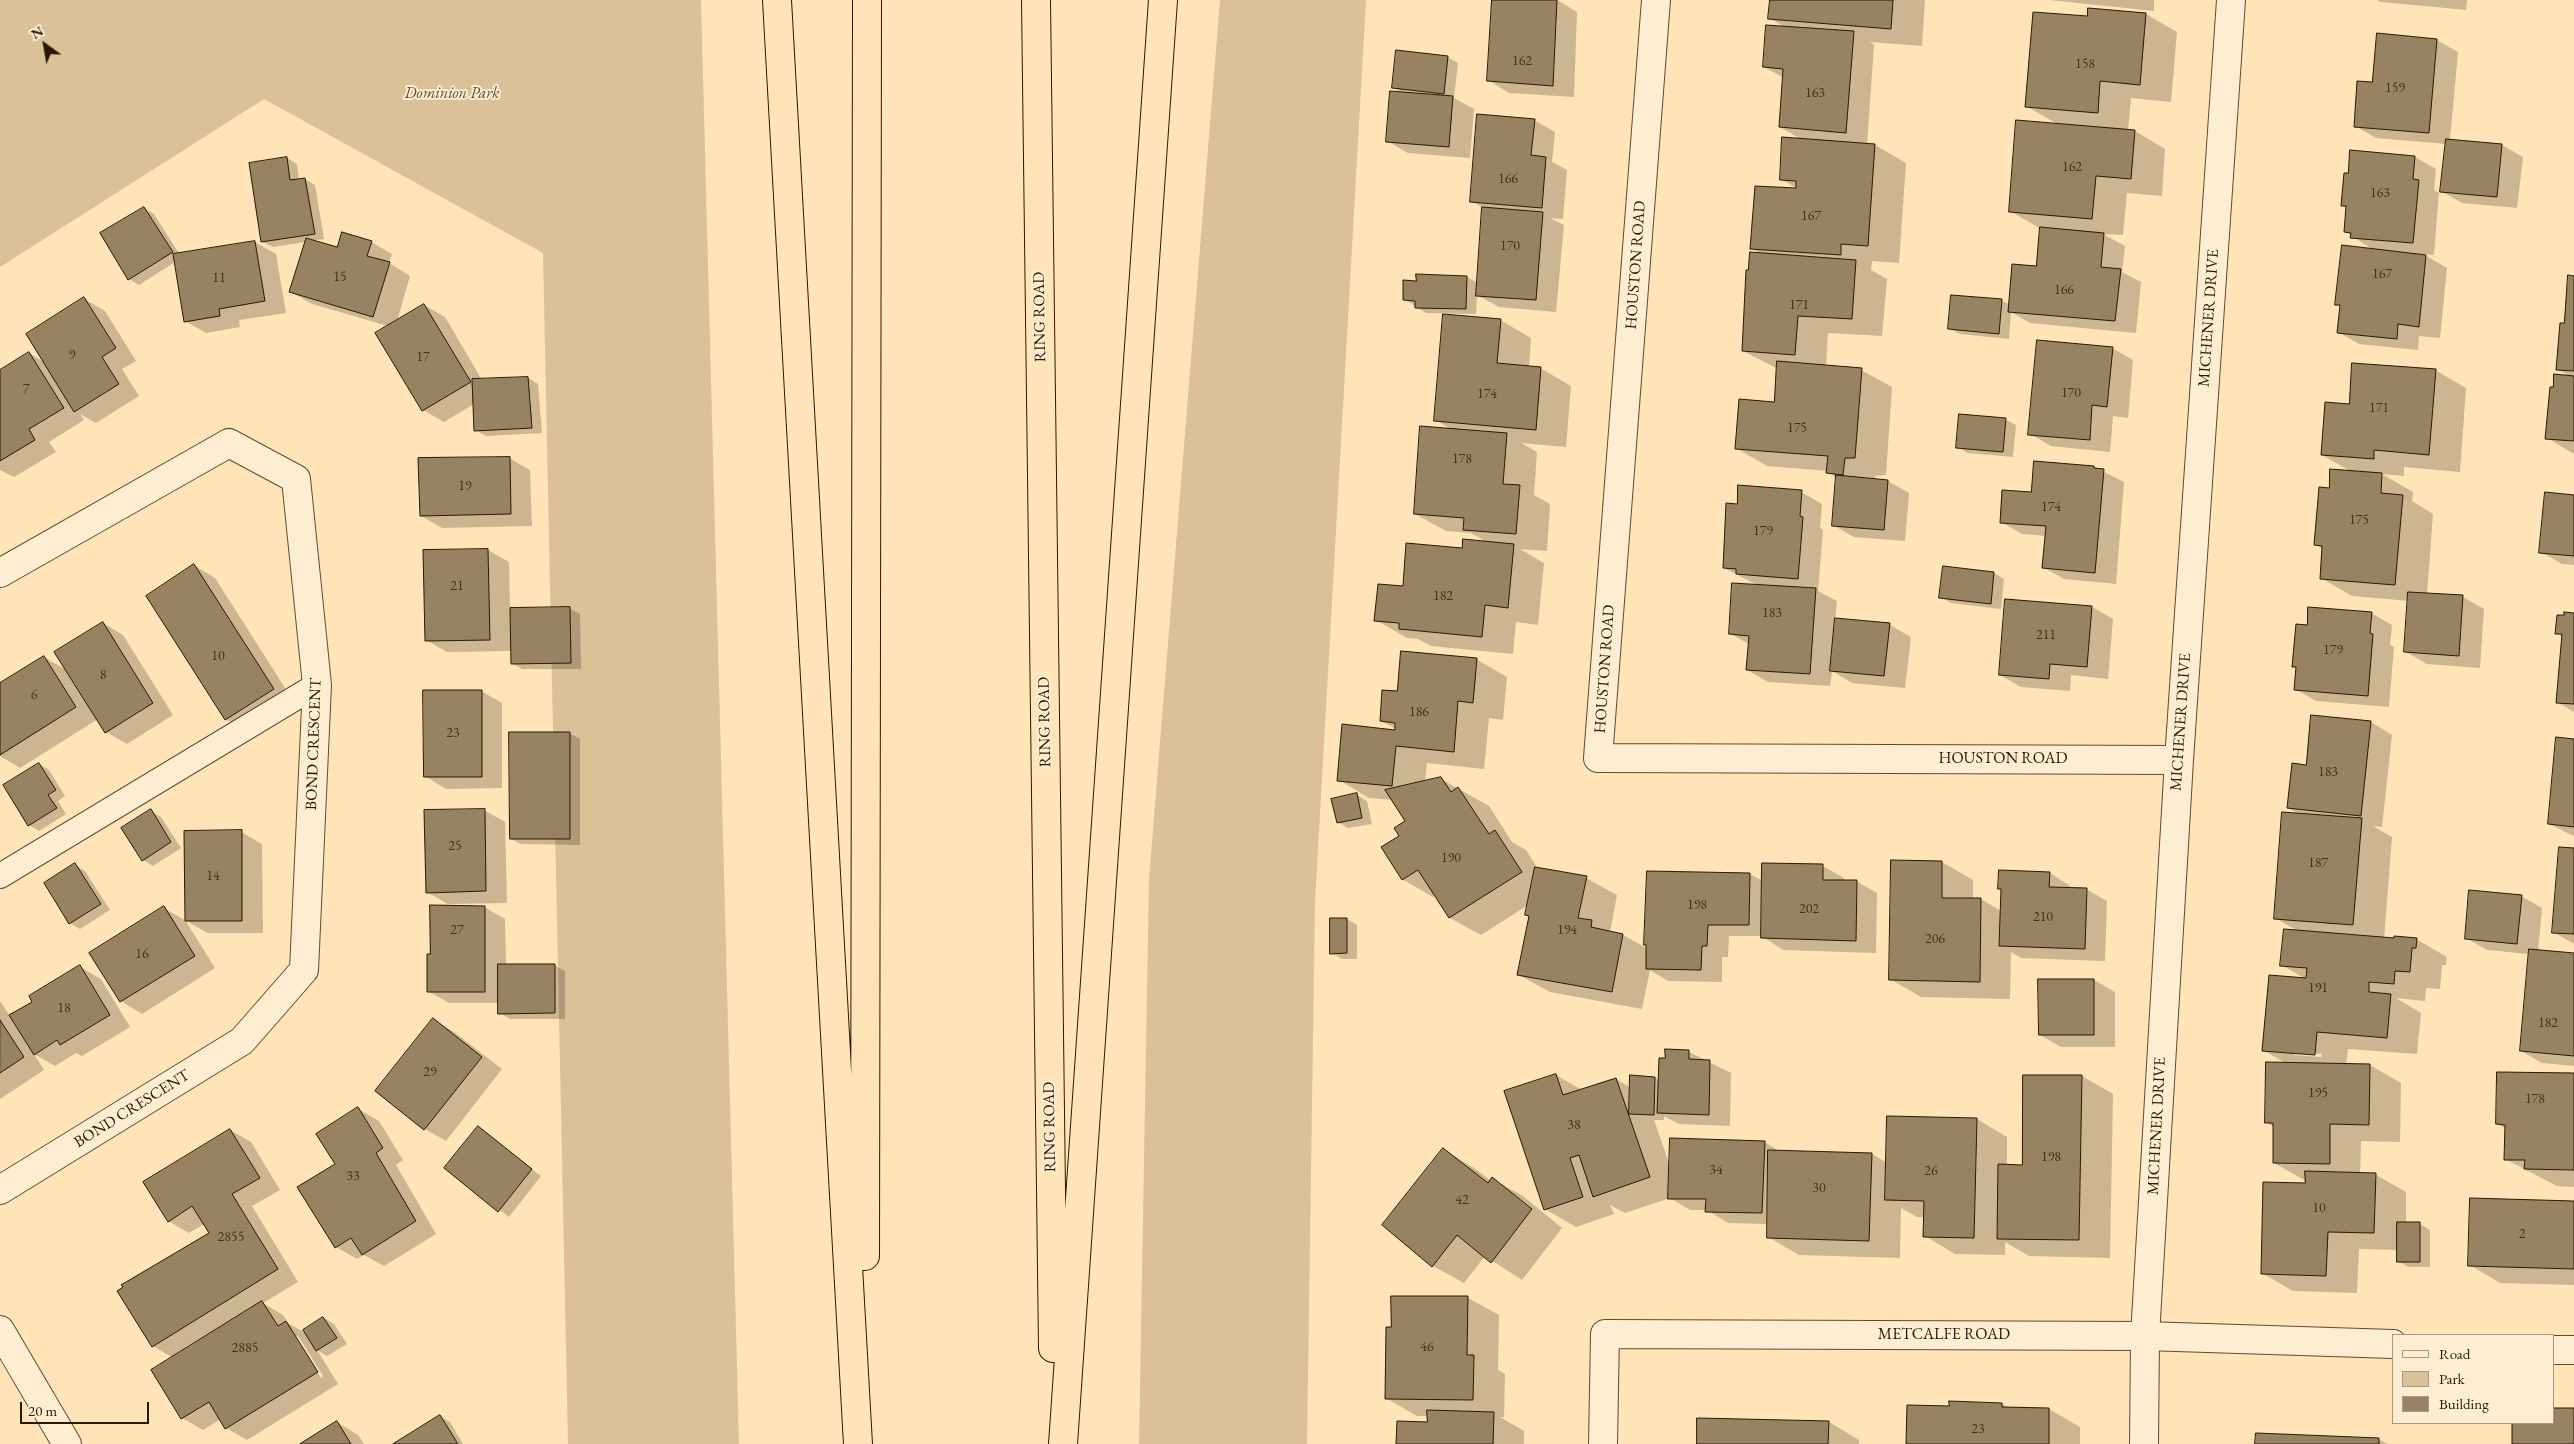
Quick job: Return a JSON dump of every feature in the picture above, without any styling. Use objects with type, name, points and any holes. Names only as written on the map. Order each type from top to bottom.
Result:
[{"type":"highway","points":[[777,0],[858,1444]]},
{"type":"highway","points":[[864,1444],[867,0]]},
{"type":"highway","name":"RING ROAD","points":[[1036,0],[1054,1444]]},
{"type":"highway","points":[[1063,1444],[1163,0]]},
{"type":"street","name":"HOUSTON ROAD","points":[[1656,0],[1598,758],[2179,760]]},
{"type":"street","name":"MICHENER DRIVE","points":[[2144,1444],[2145,1336],[2179,760],[2231,0]]},
{"type":"street","name":"BOND CRESCENT","points":[[0,573],[229,443],[296,479],[317,685],[304,970],[242,1041],[0,1190]]},
{"type":"street","points":[[0,1330],[67,1444]]},
{"type":"street","name":"METCALFE ROAD","points":[[1603,1444],[1605,1334],[2145,1336],[2392,1344]]},
{"type":"street","points":[[2554,1350],[2574,1350]]},
{"type":"lane","points":[[0,876],[317,685]]},
{"type":"green space","name":"Dominion Park","points":[[0,0],[701,0],[739,1444],[568,1444],[543,253],[264,99],[0,267]]},
{"type":"green space","points":[[1220,0],[1366,0],[1315,902],[1307,1444],[1139,1444],[1149,879]]},
{"type":"building","points":[[1492,0],[1557,0],[1553,86],[1487,81]]},
{"type":"building","points":[[1770,0],[1893,0],[1891,29],[1768,19]]},
{"type":"building","points":[[2088,8],[2146,13],[2140,85],[2100,81],[2098,113],[2025,107],[2033,12],[2087,16]]},
{"type":"building","points":[[1766,25],[1854,31],[1846,133],[1779,127],[1783,69],[1763,67]]},
{"type":"building","points":[[2377,33],[2437,39],[2429,133],[2354,127],[2357,81],[2372,82]]},
{"type":"building","points":[[1396,50],[1448,56],[1444,94],[1392,88]]},
{"type":"building","points":[[1390,91],[1453,96],[1449,147],[1386,142]]},
{"type":"building","points":[[1477,114],[1535,119],[1531,155],[1546,157],[1542,208],[1470,202]]},
{"type":"building","points":[[2016,120],[2135,130],[2131,179],[2096,176],[2092,219],[2009,212]]},
{"type":"building","points":[[1782,137],[1875,144],[1868,246],[1841,244],[1841,255],[1750,249],[1755,186],[1796,188],[1796,181],[1780,180]]},
{"type":"building","points":[[2446,139],[2502,144],[2497,197],[2440,192]]},
{"type":"building","points":[[2350,150],[2415,156],[2413,179],[2419,180],[2413,243],[2350,238],[2351,233],[2344,232],[2346,206],[2341,206],[2344,173],[2348,173]]},
{"type":"building","points":[[287,157],[290,180],[305,178],[315,234],[261,242],[249,163]]},
{"type":"building","points":[[144,207],[173,252],[128,280],[100,233]]},
{"type":"building","points":[[1482,207],[1543,212],[1536,300],[1476,296]]},
{"type":"building","points":[[2040,227],[2104,233],[2101,267],[2121,269],[2115,321],[2008,312],[2012,264],[2036,266]]},
{"type":"building","points":[[342,232],[372,241],[367,256],[390,262],[373,317],[289,292],[306,238],[337,247]]},
{"type":"building","points":[[255,241],[265,301],[219,309],[220,316],[184,322],[173,254]]},
{"type":"building","points":[[2342,245],[2426,255],[2419,327],[2398,324],[2397,339],[2337,333],[2340,305],[2335,305]]},
{"type":"building","points":[[1750,252],[1856,260],[1852,319],[1798,316],[1795,355],[1742,351],[1746,270],[1748,270]]},
{"type":"building","points":[[1416,274],[1467,276],[1466,309],[1415,308],[1415,301],[1403,300],[1403,280],[1416,281]]},
{"type":"building","points":[[2568,275],[2574,276],[2574,371],[2556,370],[2560,323],[2564,323]]},
{"type":"building","points":[[1951,295],[2002,299],[1999,334],[1948,329]]},
{"type":"building","points":[[84,297],[116,348],[102,357],[119,384],[74,412],[26,334]]},
{"type":"building","points":[[424,304],[471,382],[422,411],[375,333]]},
{"type":"building","points":[[1443,314],[1501,319],[1497,363],[1541,367],[1536,430],[1434,421]]},
{"type":"building","points":[[2037,340],[2113,347],[2107,407],[2092,405],[2090,440],[2028,435]]},
{"type":"building","points":[[29,352],[64,408],[29,429],[35,440],[0,461],[0,370]]},
{"type":"building","points":[[1777,361],[1862,368],[1855,458],[1845,458],[1843,475],[1826,473],[1828,456],[1735,449],[1739,399],[1774,402]]},
{"type":"building","points":[[2352,363],[2436,369],[2429,455],[2374,450],[2374,459],[2321,455],[2325,402],[2349,404]]},
{"type":"building","points":[[2554,374],[2574,376],[2574,441],[2545,439],[2550,387],[2553,387]]},
{"type":"building","points":[[528,377],[532,428],[474,431],[472,379]]},
{"type":"building","points":[[1959,414],[2006,418],[2003,452],[1956,448]]},
{"type":"building","points":[[1420,426],[1507,433],[1503,484],[1520,485],[1516,534],[1463,530],[1464,518],[1414,514]]},
{"type":"building","points":[[510,457],[511,514],[420,516],[418,458]]},
{"type":"building","points":[[2034,461],[2094,466],[2094,468],[2104,469],[2095,573],[2042,568],[2046,526],[2000,523],[2002,490],[2031,492]]},
{"type":"building","points":[[2330,469],[2382,473],[2381,493],[2403,495],[2395,585],[2320,579],[2322,546],[2314,545],[2319,487],[2329,488]]},
{"type":"building","points":[[1836,475],[1888,480],[1884,530],[1832,526]]},
{"type":"building","points":[[1738,485],[1802,490],[1800,516],[1803,517],[1798,579],[1736,574],[1736,569],[1723,568],[1726,503],[1737,504]]},
{"type":"building","points":[[2545,492],[2574,495],[2574,556],[2539,553]]},
{"type":"building","points":[[1463,539],[1514,544],[1508,608],[1485,605],[1482,637],[1399,629],[1399,623],[1374,621],[1378,584],[1403,586],[1406,543],[1462,548]]},
{"type":"building","points":[[488,549],[490,640],[425,641],[423,550]]},
{"type":"building","points":[[194,564],[274,689],[225,720],[146,596]]},
{"type":"building","points":[[1943,566],[1994,572],[1991,604],[1939,598]]},
{"type":"building","points":[[1732,583],[1816,588],[1810,674],[1746,670],[1749,636],[1729,634]]},
{"type":"building","points":[[2408,592],[2463,595],[2459,656],[2404,652]]},
{"type":"building","points":[[2005,599],[2092,606],[2087,667],[2050,664],[2049,679],[1999,675]]},
{"type":"building","points":[[570,607],[571,663],[511,664],[510,608]]},
{"type":"building","points":[[2308,607],[2372,612],[2370,633],[2373,634],[2368,696],[2294,690],[2296,667],[2292,667],[2296,624],[2307,625]]},
{"type":"building","points":[[2564,612],[2574,613],[2574,704],[2556,703],[2562,634],[2555,634],[2557,615],[2564,615]]},
{"type":"building","points":[[1835,618],[1890,623],[1884,676],[1830,671]]},
{"type":"building","points":[[103,622],[153,703],[105,733],[54,652]]},
{"type":"building","points":[[1401,651],[1477,658],[1473,703],[1458,701],[1454,752],[1396,746],[1392,786],[1337,781],[1342,724],[1395,730],[1395,723],[1380,721],[1382,690],[1397,691]]},
{"type":"building","points":[[44,656],[76,707],[0,755],[0,683]]},
{"type":"building","points":[[423,690],[482,690],[482,777],[424,777]]},
{"type":"building","points":[[2311,715],[2371,721],[2361,816],[2287,808],[2292,763],[2306,765]]},
{"type":"building","points":[[509,732],[570,732],[570,839],[510,839]]},
{"type":"building","points":[[2556,737],[2574,739],[2574,827],[2548,824]]},
{"type":"building","points":[[39,763],[56,790],[48,795],[57,808],[28,826],[3,785]]},
{"type":"building","points":[[1441,777],[1451,792],[1458,787],[1489,834],[1495,830],[1522,872],[1449,918],[1418,870],[1402,880],[1381,847],[1399,836],[1394,828],[1405,821],[1385,790]]},
{"type":"building","points":[[1357,793],[1362,818],[1337,823],[1331,799]]},
{"type":"building","points":[[151,809],[171,842],[142,861],[121,828]]},
{"type":"building","points":[[485,809],[486,891],[426,893],[424,810]]},
{"type":"building","points":[[2282,812],[2362,818],[2353,925],[2274,919]]},
{"type":"building","points":[[242,830],[242,921],[185,921],[184,831]]},
{"type":"building","points":[[2559,847],[2574,848],[2574,934],[2552,933]]},
{"type":"building","points":[[1891,860],[1942,861],[1942,898],[1981,898],[1980,982],[1889,980]]},
{"type":"building","points":[[75,863],[101,904],[69,924],[44,883]]},
{"type":"building","points":[[1762,863],[1823,864],[1823,880],[1857,880],[1856,941],[1761,938]]},
{"type":"building","points":[[1535,867],[1587,876],[1578,918],[1592,920],[1591,927],[1623,934],[1612,992],[1517,975],[1529,916],[1525,915]]},
{"type":"building","points":[[1999,870],[2050,872],[2049,887],[2087,888],[2085,949],[1999,946],[2001,889],[1998,889]]},
{"type":"building","points":[[1647,871],[1750,873],[1749,925],[1708,925],[1707,946],[1702,946],[1701,970],[1646,969],[1646,945],[1644,945]]},
{"type":"building","points":[[2469,890],[2522,895],[2517,944],[2465,939]]},
{"type":"building","points":[[430,905],[485,906],[485,992],[427,992],[427,954],[430,954]]},
{"type":"building","points":[[164,906],[195,956],[120,1002],[89,953]]},
{"type":"building","points":[[1330,918],[1347,918],[1347,953],[1330,954]]},
{"type":"building","points":[[2284,929],[2394,938],[2394,936],[2417,938],[2416,948],[2412,948],[2410,972],[2395,971],[2394,984],[2369,982],[2369,992],[2391,994],[2387,1038],[2317,1032],[2315,1055],[2262,1051],[2269,975],[2306,978],[2307,968],[2280,966]]},
{"type":"building","points":[[2529,949],[2574,953],[2574,1056],[2520,1051]]},
{"type":"building","points":[[498,964],[555,964],[555,1013],[498,1014]]},
{"type":"building","points":[[80,965],[110,1015],[60,1045],[57,1040],[34,1055],[9,1015],[32,1002],[29,996]]},
{"type":"building","points":[[2038,979],[2094,979],[2094,1035],[2039,1035]]},
{"type":"building","points":[[433,1018],[482,1057],[424,1130],[375,1091]]},
{"type":"building","points":[[0,1020],[24,1057],[0,1073]]},
{"type":"building","points":[[1665,1049],[1689,1050],[1689,1059],[1710,1060],[1709,1115],[1657,1113],[1659,1058],[1665,1058]]},
{"type":"building","points":[[2266,1062],[2370,1064],[2369,1125],[2330,1124],[2330,1164],[2273,1163],[2273,1123],[2265,1123]]},
{"type":"building","points":[[2497,1072],[2574,1073],[2574,1170],[2524,1169],[2525,1160],[2504,1160],[2505,1125],[2496,1124]]},
{"type":"building","points":[[1556,1074],[1563,1095],[1616,1078],[1650,1177],[1593,1197],[1579,1155],[1570,1158],[1583,1197],[1544,1210],[1504,1091]]},
{"type":"building","points":[[1630,1075],[1655,1077],[1654,1115],[1629,1114]]},
{"type":"building","points":[[2023,1075],[2082,1075],[2079,1240],[1997,1239],[1998,1164],[2022,1165]]},
{"type":"building","points":[[358,1107],[383,1148],[376,1153],[416,1221],[362,1255],[351,1238],[335,1248],[297,1187],[335,1164],[316,1134]]},
{"type":"building","points":[[1887,1116],[1977,1118],[1974,1238],[1923,1237],[1924,1201],[1885,1200]]},
{"type":"building","points":[[478,1126],[532,1169],[498,1212],[444,1168]]},
{"type":"building","points":[[230,1129],[260,1178],[232,1194],[278,1269],[152,1347],[117,1291],[123,1287],[121,1285],[209,1233],[192,1206],[168,1222],[143,1182]]},
{"type":"building","points":[[1670,1138],[1765,1141],[1762,1213],[1705,1212],[1706,1199],[1668,1199]]},
{"type":"building","points":[[1443,1148],[1488,1183],[1492,1177],[1532,1209],[1491,1263],[1457,1235],[1432,1267],[1382,1225]]},
{"type":"building","points":[[1768,1150],[1872,1153],[1869,1241],[1767,1238]]},
{"type":"building","points":[[2305,1171],[2376,1173],[2374,1233],[2328,1232],[2326,1276],[2261,1274],[2263,1182],[2305,1183]]},
{"type":"building","points":[[2470,1198],[2574,1201],[2574,1269],[2468,1266]]},
{"type":"building","points":[[2397,1222],[2420,1222],[2420,1262],[2397,1262]]},
{"type":"building","points":[[1391,1296],[1468,1296],[1467,1355],[1474,1355],[1473,1400],[1385,1399],[1386,1327],[1391,1327]]},
{"type":"building","points":[[262,1301],[278,1326],[286,1321],[318,1372],[225,1429],[209,1402],[181,1419],[151,1370]]},
{"type":"building","points":[[323,1317],[337,1338],[316,1351],[303,1330]]},
{"type":"building","points":[[1949,1401],[2002,1403],[2002,1407],[2049,1408],[2049,1444],[1906,1444],[1907,1405],[1949,1406]]},
{"type":"building","points":[[2554,1408],[2574,1408],[2574,1444],[2512,1444],[2512,1424],[2554,1424]]},
{"type":"building","points":[[1427,1410],[1494,1412],[1493,1444],[1396,1444],[1397,1421],[1427,1422]]},
{"type":"building","points":[[440,1415],[458,1444],[393,1444]]},
{"type":"building","points":[[1697,1418],[1829,1421],[1828,1444],[1697,1444]]},
{"type":"building","points":[[337,1421],[351,1444],[300,1444]]},
{"type":"building","points":[[2256,1433],[2379,1438],[2379,1444],[2255,1444]]}]
